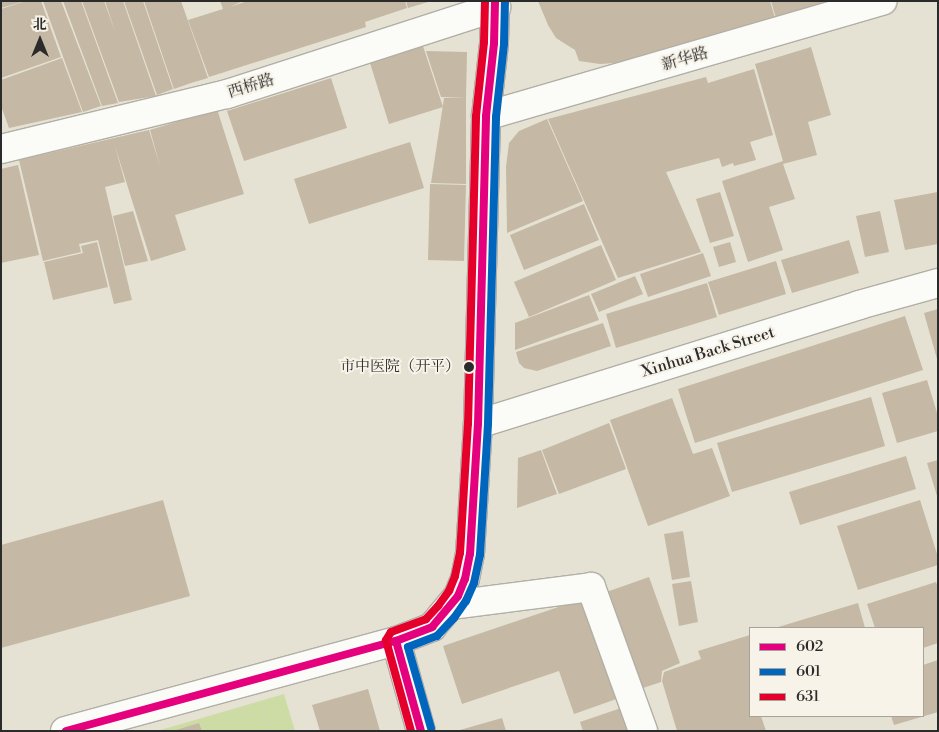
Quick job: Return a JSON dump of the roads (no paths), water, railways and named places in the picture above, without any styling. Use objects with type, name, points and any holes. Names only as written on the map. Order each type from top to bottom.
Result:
[{"type":"street","name":"新华路","points":[[486,116],[848,6],[883,1]]},
{"type":"street","points":[[65,731],[396,641],[432,627],[458,596],[465,579],[470,554],[478,424],[486,116],[496,4]]},
{"type":"street","name":"西桥路","points":[[1,149],[228,94],[496,4]]},
{"type":"street","name":"Xinhua Back Street","points":[[478,424],[850,308],[938,284]]},
{"type":"street","points":[[451,605],[591,588],[643,731]]},
{"type":"street","points":[[396,641],[421,731]]},
{"type":"place","name":"市中医院（开平）","points":[[469,367]]}]
